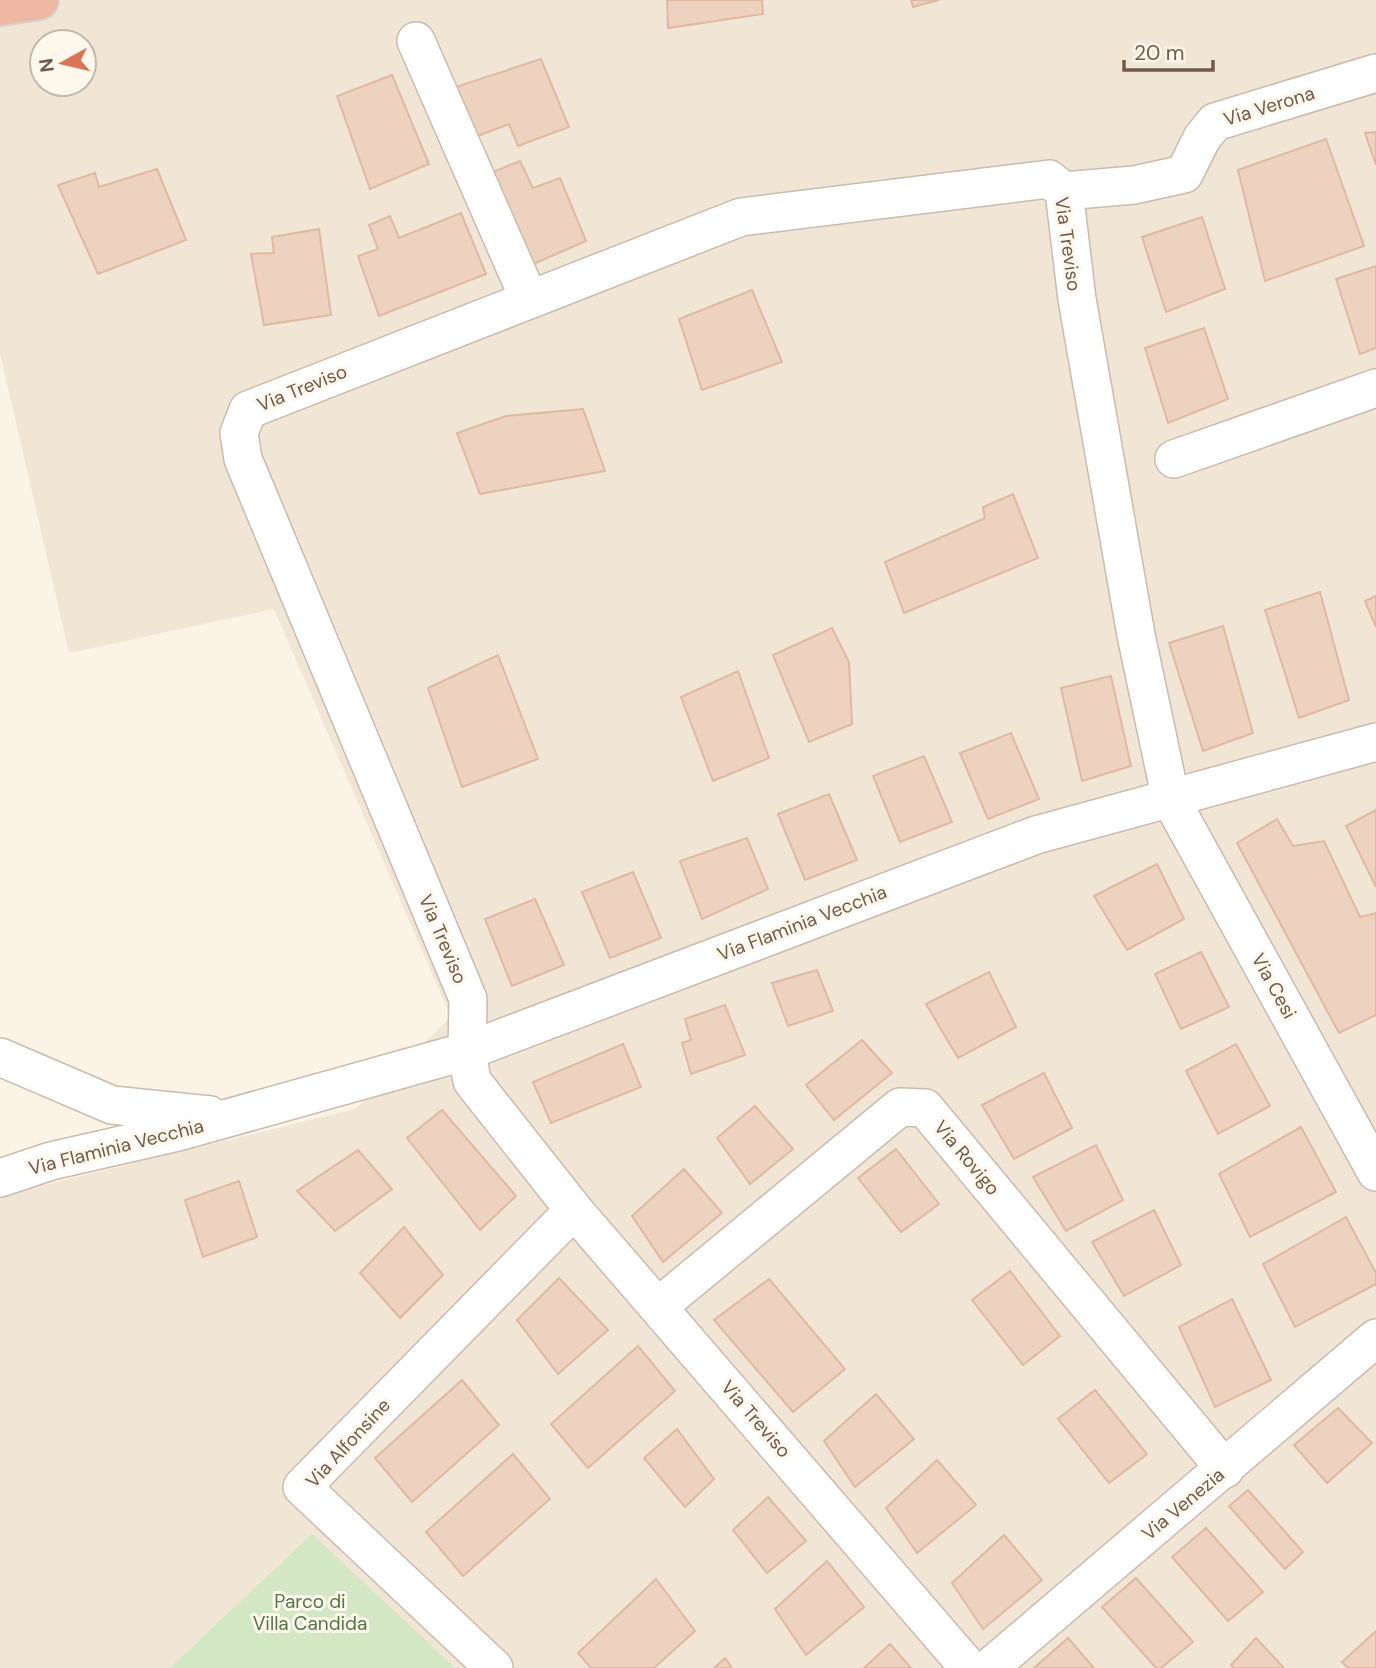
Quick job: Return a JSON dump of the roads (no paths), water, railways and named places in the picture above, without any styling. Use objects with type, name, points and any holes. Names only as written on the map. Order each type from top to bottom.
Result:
[{"type":"highway","points":[[0,6],[39,0]]},
{"type":"street","points":[[416,41],[529,299]]},
{"type":"street","name":"Via Verona","points":[[1064,191],[1134,185],[1184,174],[1202,138],[1215,122],[1376,73]]},
{"type":"street","name":"Via Treviso","points":[[969,1668],[574,1210],[472,1082],[467,1051],[468,999],[243,459],[239,433],[248,410],[741,217],[1049,179],[1064,191],[1077,299],[1136,635],[1171,800]]},
{"type":"street","points":[[1174,459],[1376,388]]},
{"type":"street","name":"Via Flaminia Vecchia","points":[[0,1178],[51,1161],[232,1117],[467,1051],[1035,835],[1171,800],[1376,741]]},
{"type":"street","name":"Via Cesi","points":[[1171,800],[1376,1172]]},
{"type":"street","name":"Via Flaminia Vecchia","points":[[0,1057],[112,1105],[232,1117]]},
{"type":"street","name":"Via Rovigo","points":[[659,1306],[900,1107],[925,1108],[1224,1469]]},
{"type":"street","name":"Via Alfonsine","points":[[494,1668],[302,1487],[574,1210]]},
{"type":"street","name":"Via Venezia","points":[[989,1668],[1376,1338]]},
{"type":"park label","name":"Parco di Villa Candida","points":[[310,1612]]}]
